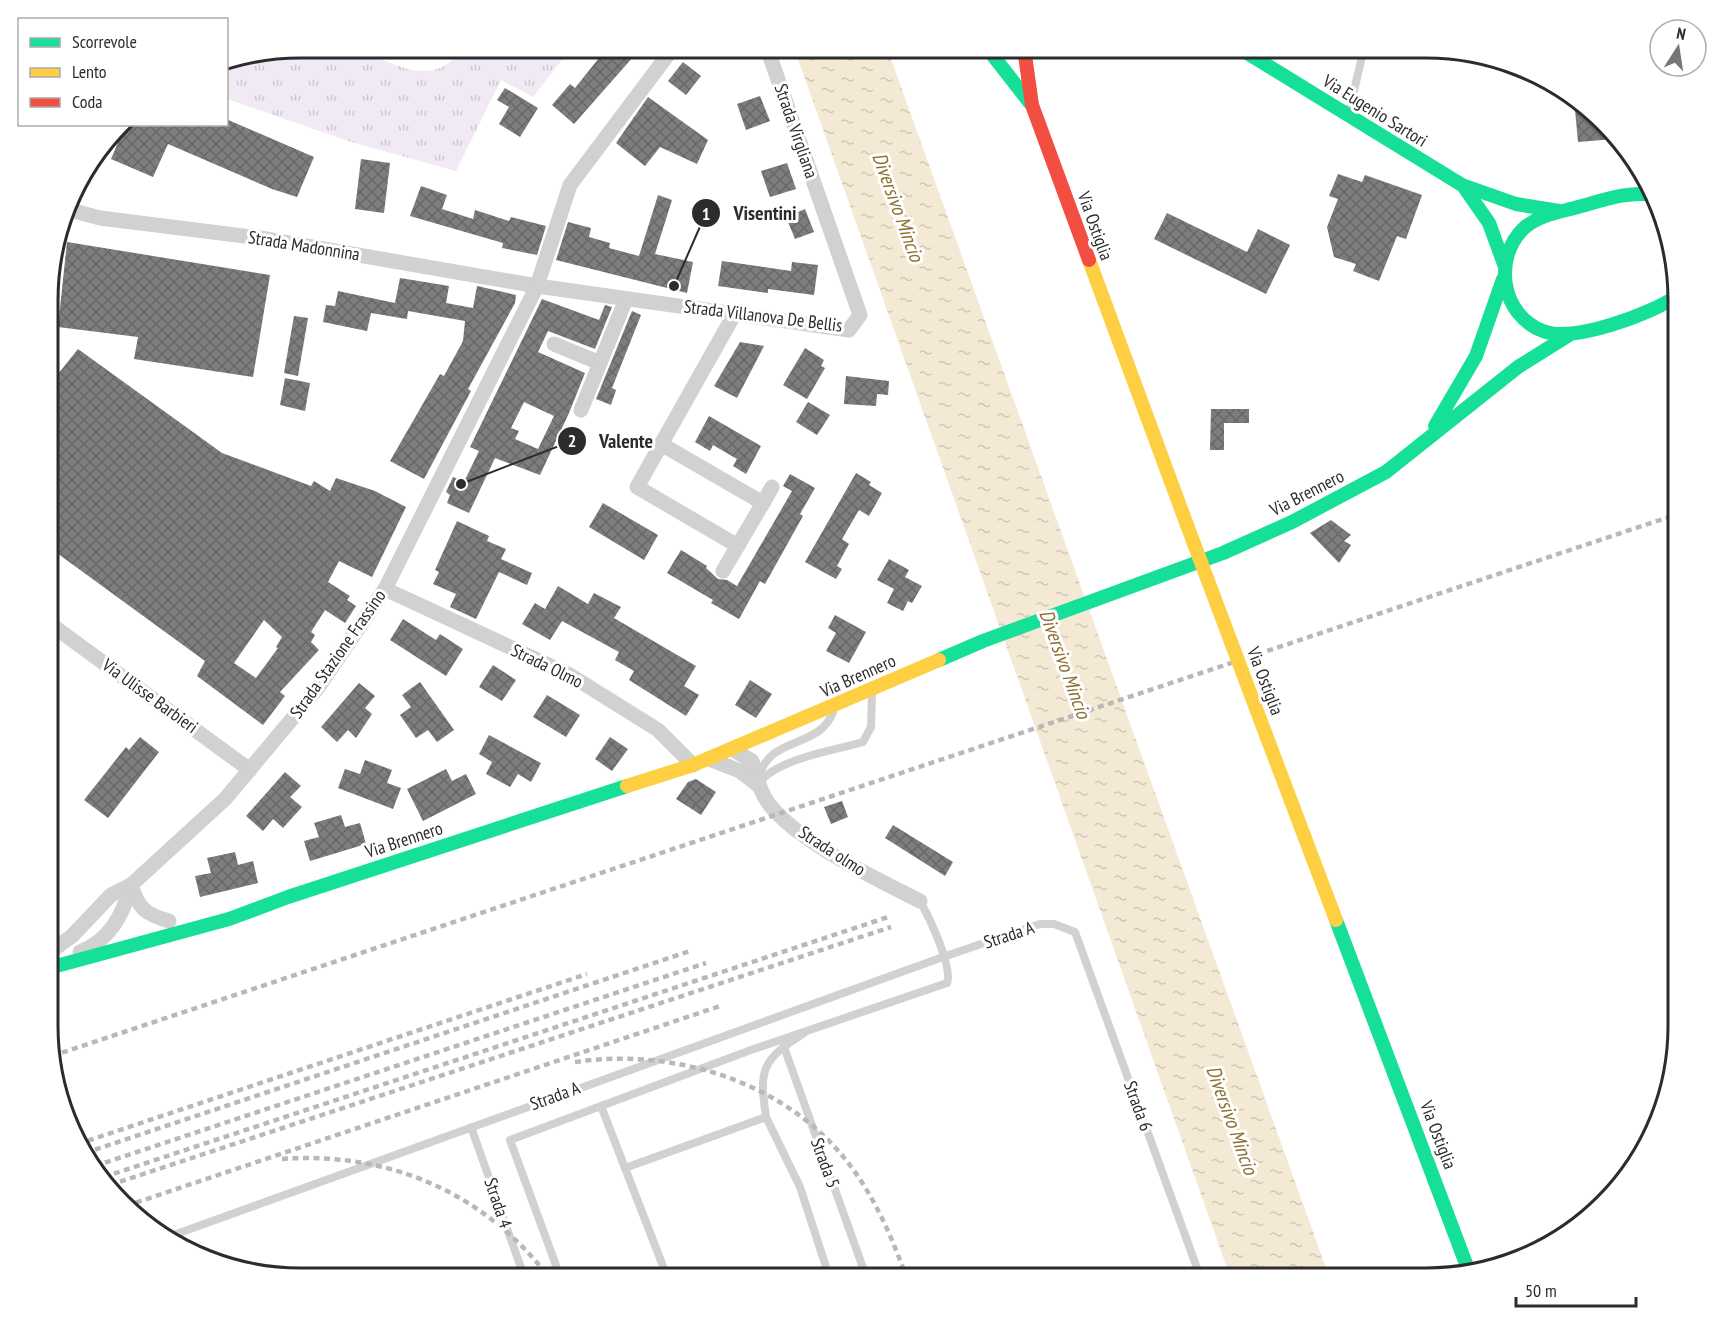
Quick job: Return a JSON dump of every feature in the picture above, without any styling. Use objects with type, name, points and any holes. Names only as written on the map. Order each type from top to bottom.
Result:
[{"type":"main road","name":"Via Ostiglia","points":[[995,58],[1032,105]]},
{"type":"main road","name":"Via Ostiglia","points":[[1025,58],[1032,105],[1187,525],[1466,1265]]},
{"type":"main road","name":"Via Eugenio Sartori","points":[[1255,58],[1462,185],[1516,204],[1561,211]]},
{"type":"main road","name":"Via Eugenio Sartori","points":[[1462,185],[1491,223],[1500,243],[1508,297],[1522,318],[1546,332],[1569,335]]},
{"type":"main road","name":"Via Brennero","points":[[1424,443],[1477,359],[1492,321],[1513,241],[1523,229],[1536,220],[1561,211],[1625,194],[1644,195]]},
{"type":"main road","name":"Via Brennero","points":[[58,965],[127,938],[187,933],[256,911],[288,897],[693,765],[983,641],[1223,553],[1292,522],[1386,472],[1518,367],[1569,335],[1668,301]]},
{"type":"main road","name":"Via Brennero","points":[[148,926],[288,897]]},
{"type":"street","points":[[537,286],[570,185],[665,58]]},
{"type":"street","name":"Strada Virgliana","points":[[770,58],[860,315]]},
{"type":"street","name":"Strada Madonnina","points":[[76,211],[100,218],[260,238],[537,286]]},
{"type":"street","name":"Strada Villanova De Bellis","points":[[537,286],[849,330],[860,315]]},
{"type":"street","name":"Strada Stazione Frassino","points":[[58,948],[111,895],[131,885],[225,799],[317,689],[385,589],[537,286]]},
{"type":"street","points":[[581,410],[626,299]]},
{"type":"street","points":[[734,315],[637,487],[738,546]]},
{"type":"street","points":[[554,344],[600,363]]},
{"type":"street","points":[[661,444],[763,503]]},
{"type":"street","points":[[723,570],[772,487]]},
{"type":"street","name":"Strada Olmo","points":[[385,589],[570,675],[658,730],[693,765]]},
{"type":"street","name":"Via Ulisse Barbieri","points":[[58,629],[250,770]]},
{"type":"street","name":"Strada olmo","points":[[732,749],[752,761],[758,785],[768,803],[800,831],[848,863],[920,901]]},
{"type":"street","name":"Strada olmo","points":[[709,759],[740,771],[758,785]]},
{"type":"street","points":[[131,885],[136,902],[149,915],[169,921]]},
{"type":"street","points":[[58,954],[86,949],[106,936],[118,921],[131,885]]},
{"type":"street","points":[[103,903],[99,920],[106,936]]},
{"type":"street","points":[[106,936],[127,938]]},
{"type":"lane","points":[[1348,115],[1362,58]]},
{"type":"lane","points":[[758,785],[772,772],[813,754],[863,742],[871,727],[871,696],[875,688]]},
{"type":"lane","points":[[758,785],[760,774],[769,757],[823,729],[837,705]]},
{"type":"lane","points":[[557,1268],[510,1140],[947,983],[948,972],[930,919],[920,901]]},
{"type":"lane","name":"Strada A","points":[[178,1235],[471,1127],[1040,924],[1054,924],[1075,932]]},
{"type":"lane","name":"Strada 6","points":[[1075,932],[1197,1268]]},
{"type":"lane","points":[[804,1033],[784,1047],[763,1073],[761,1083],[766,1117],[800,1187],[826,1268]]},
{"type":"lane","name":"Strada 5","points":[[784,1047],[863,1268]]},
{"type":"lane","points":[[601,1106],[664,1268]]},
{"type":"lane","points":[[625,1168],[766,1117]]},
{"type":"lane","name":"Strada 4","points":[[471,1127],[521,1268]]},
{"type":"green space","points":[[300,58],[377,58],[409,69],[423,71],[437,69],[454,58],[563,58],[533,97],[501,80],[456,171],[348,141],[228,99],[228,70],[253,63]]},
{"type":"water","name":"Diversivo Mincio","points":[[798,58],[891,58],[1326,1268],[1227,1268]]},
{"type":"building","points":[[599,58],[632,58],[574,124],[552,105],[570,84],[575,88]]},
{"type":"building","points":[[683,62],[701,76],[686,95],[668,81]]},
{"type":"building","points":[[505,88],[538,108],[520,137],[499,124],[509,107],[497,100]]},
{"type":"building","points":[[760,96],[770,121],[746,130],[737,104]]},
{"type":"building","points":[[648,97],[708,140],[697,164],[660,147],[645,166],[616,143]]},
{"type":"building","points":[[1575,111],[1606,140],[1578,142]]},
{"type":"building","points":[[228,120],[314,157],[297,197],[272,189],[168,144],[153,177],[111,159],[118,142],[133,126],[228,126]]},
{"type":"building","points":[[361,159],[390,163],[384,213],[355,209]]},
{"type":"building","points":[[787,163],[796,189],[770,197],[761,171]]},
{"type":"building","points":[[1338,174],[1362,182],[1365,175],[1422,195],[1406,239],[1397,236],[1379,281],[1353,271],[1356,264],[1334,257],[1327,227],[1338,199],[1329,196]]},
{"type":"building","points":[[421,186],[447,195],[442,209],[473,219],[475,210],[509,221],[511,217],[546,226],[537,255],[502,248],[503,243],[410,216]]},
{"type":"building","points":[[658,195],[672,200],[655,254],[693,262],[687,293],[556,260],[568,222],[591,228],[589,237],[610,243],[609,248],[639,256]]},
{"type":"building","points":[[805,209],[814,232],[795,239],[786,217]]},
{"type":"building","points":[[1167,213],[1247,252],[1258,229],[1290,245],[1266,294],[1154,239]]},
{"type":"building","points":[[67,242],[270,275],[253,377],[134,359],[138,337],[58,327]]},
{"type":"building","points":[[722,261],[791,271],[792,262],[818,265],[814,295],[768,289],[768,293],[718,286]]},
{"type":"building","points":[[400,278],[449,286],[446,303],[473,308],[477,286],[516,295],[515,303],[468,389],[471,391],[424,479],[390,461],[440,374],[444,376],[463,341],[465,321],[408,311],[407,319],[371,313],[367,331],[323,322],[326,305],[335,306],[338,291],[395,303]]},
{"type":"building","points":[[542,299],[599,320],[605,305],[612,307],[595,349],[548,331],[538,352],[585,373],[540,475],[495,458],[469,513],[447,503],[450,495],[446,492],[453,477],[464,482],[479,451],[470,447]],"holes":[[[524,402],[554,416],[538,449],[515,439],[519,431],[511,428]]]},
{"type":"building","points":[[632,311],[641,315],[612,388],[616,390],[611,405],[596,399]]},
{"type":"building","points":[[294,316],[308,318],[298,376],[284,373]]},
{"type":"building","points":[[740,342],[764,346],[737,398],[714,386]]},
{"type":"building","points":[[805,348],[824,360],[821,366],[825,368],[807,399],[783,385]]},
{"type":"building","points":[[78,349],[222,453],[311,486],[314,481],[330,491],[336,478],[375,491],[406,507],[372,577],[339,561],[328,582],[350,596],[347,600],[356,606],[345,623],[325,610],[311,632],[315,635],[311,642],[319,650],[280,692],[285,696],[263,725],[197,676],[205,661],[58,554],[58,374]],"holes":[[[264,620],[282,637],[276,647],[278,648],[256,678],[234,663]]]},
{"type":"building","points":[[846,376],[889,381],[888,395],[877,394],[876,406],[844,404]]},
{"type":"building","points":[[285,378],[310,383],[305,411],[280,405]]},
{"type":"building","points":[[808,402],[830,415],[817,435],[796,422]]},
{"type":"building","points":[[1211,409],[1249,409],[1249,423],[1224,423],[1224,450],[1210,450]]},
{"type":"building","points":[[709,416],[761,446],[746,474],[733,466],[737,459],[713,445],[710,451],[695,442]]},
{"type":"building","points":[[856,473],[871,482],[869,485],[882,493],[869,516],[859,510],[842,539],[849,544],[837,566],[842,569],[836,579],[805,562]]},
{"type":"building","points":[[790,474],[815,488],[800,514],[803,516],[765,584],[760,581],[739,619],[711,603],[713,600],[667,573],[681,550],[707,566],[706,568],[718,579],[727,580],[737,586],[792,491],[783,486]]},
{"type":"building","points":[[603,503],[658,535],[644,560],[589,527]]},
{"type":"building","points":[[1331,520],[1351,535],[1344,541],[1351,545],[1339,563],[1310,533]]},
{"type":"building","points":[[457,521],[489,536],[487,541],[506,549],[501,559],[532,573],[527,585],[499,572],[476,619],[450,607],[456,594],[433,584],[439,572],[435,570]]},
{"type":"building","points":[[889,559],[909,570],[905,577],[922,586],[912,603],[908,601],[903,611],[887,603],[894,589],[877,580]]},
{"type":"building","points":[[558,586],[588,604],[594,593],[621,607],[614,618],[696,666],[684,686],[699,695],[686,716],[629,680],[634,671],[615,660],[619,652],[562,621],[550,640],[522,624],[535,603],[545,609]]},
{"type":"building","points":[[835,615],[866,632],[849,663],[826,651],[836,633],[828,628]]},
{"type":"building","points":[[403,619],[436,640],[440,634],[463,649],[446,676],[390,640]]},
{"type":"building","points":[[493,665],[516,680],[502,701],[479,687]]},
{"type":"building","points":[[750,680],[772,694],[756,718],[735,705]]},
{"type":"building","points":[[420,682],[454,730],[437,742],[428,730],[416,738],[400,715],[411,707],[402,695]]},
{"type":"building","points":[[359,683],[375,696],[365,708],[372,714],[356,738],[348,730],[337,742],[321,727]]},
{"type":"building","points":[[547,695],[580,715],[566,737],[533,717]]},
{"type":"building","points":[[489,735],[541,763],[531,782],[518,774],[510,787],[486,774],[492,762],[479,754]]},
{"type":"building","points":[[140,737],[159,752],[108,818],[84,800],[126,747],[129,750]]},
{"type":"building","points":[[610,737],[628,749],[612,771],[595,759]]},
{"type":"building","points":[[365,760],[392,770],[387,783],[401,788],[393,809],[338,788],[345,769],[360,774]]},
{"type":"building","points":[[446,769],[452,781],[466,774],[476,794],[423,821],[407,789]]},
{"type":"building","points":[[285,772],[301,786],[290,797],[302,807],[283,828],[273,819],[263,831],[246,816]]},
{"type":"building","points":[[696,779],[716,792],[701,815],[676,799],[688,782]]},
{"type":"building","points":[[842,801],[848,817],[831,824],[824,807]]},
{"type":"building","points":[[341,815],[345,827],[360,823],[366,844],[310,861],[304,841],[319,837],[314,823]]},
{"type":"building","points":[[893,825],[953,862],[945,876],[885,838]]},
{"type":"building","points":[[235,852],[238,865],[253,861],[258,883],[200,897],[195,876],[211,873],[207,858]]},
{"type":"railway","points":[[60,1053],[1668,517]]},
{"type":"railway","points":[[110,1175],[888,917]]},
{"type":"railway","points":[[116,1183],[891,927]]},
{"type":"railway","points":[[93,1150],[690,951]]},
{"type":"railway","points":[[101,1164],[706,963]]},
{"type":"railway","points":[[87,1141],[587,974]]},
{"type":"railway","points":[[135,1203],[720,1006]]},
{"type":"railway","points":[[575,1062],[613,1059],[652,1060],[691,1067],[728,1078],[764,1093],[797,1113],[826,1138],[861,1181],[884,1222],[903,1268]]},
{"type":"railway","points":[[282,1159],[321,1158],[360,1162],[397,1171],[432,1184],[465,1201],[496,1223],[540,1268]]},
{"type":"traffic: fast","points":[[995,58],[1030,103]]},
{"type":"traffic: fast","points":[[1255,58],[1462,185],[1516,204],[1559,211]]},
{"type":"traffic: fast","points":[[1464,187],[1489,223],[1504,264]]},
{"type":"traffic: fast","points":[[1643,194],[1616,197],[1535,220],[1523,229],[1514,241],[1505,270],[1506,285],[1510,300],[1518,313],[1543,331],[1556,334],[1612,325],[1668,301]]},
{"type":"traffic: fast","points":[[1435,426],[1476,356],[1503,279]]},
{"type":"traffic: fast","points":[[939,660],[983,641],[1223,553],[1292,522],[1386,472],[1518,367],[1569,335]]},
{"type":"traffic: fast","points":[[58,966],[229,919],[288,897],[627,786]]},
{"type":"traffic: fast","points":[[1336,920],[1466,1265]]},
{"type":"traffic: slow","points":[[1089,260],[1187,525]]},
{"type":"traffic: slow","points":[[1187,525],[1266,735]]},
{"type":"traffic: slow","points":[[627,786],[693,765],[939,660]]},
{"type":"traffic: slow","points":[[1266,735],[1336,920]]},
{"type":"traffic: jam","points":[[1025,58],[1032,105],[1089,260]]},
{"type":"place","name":"Visentini","points":[[674,286]]},
{"type":"place","name":"Valente","points":[[461,484]]}]
